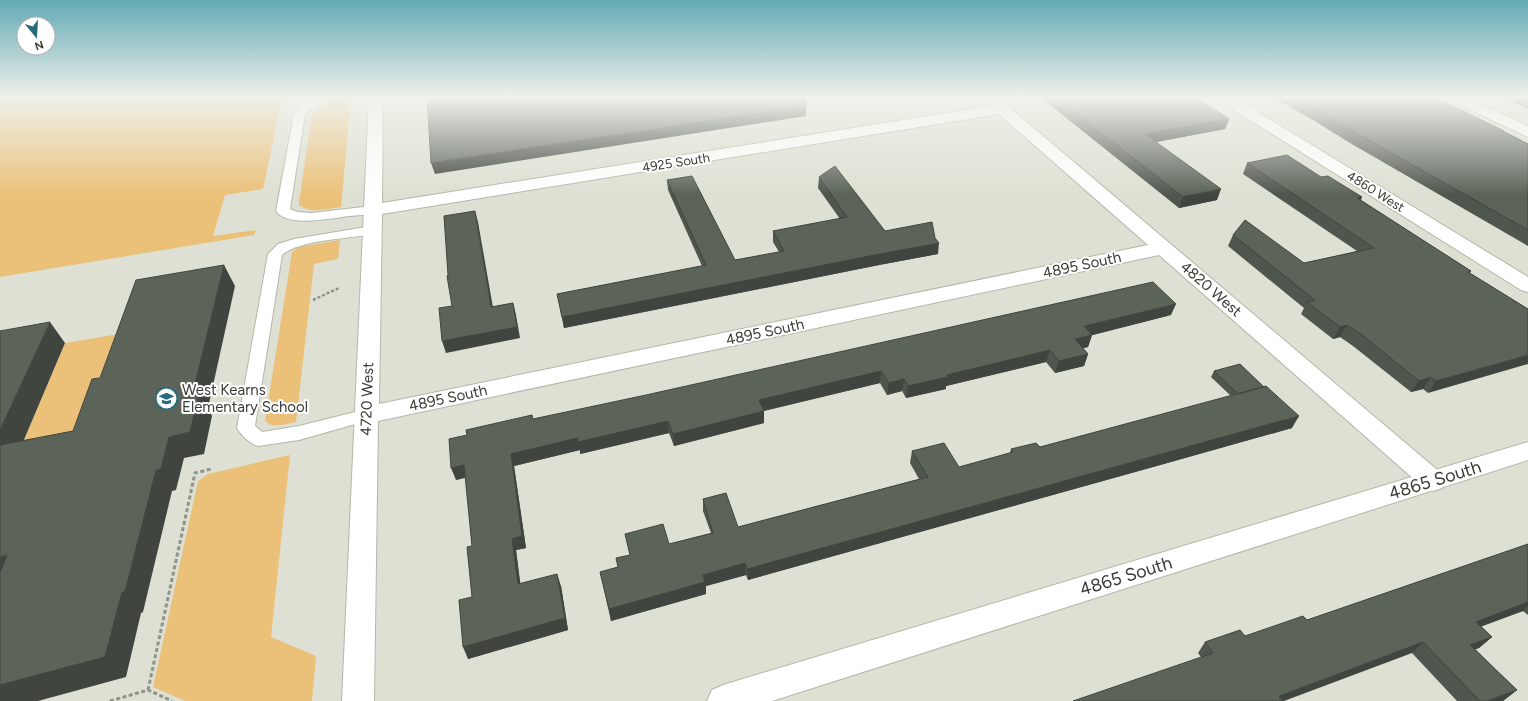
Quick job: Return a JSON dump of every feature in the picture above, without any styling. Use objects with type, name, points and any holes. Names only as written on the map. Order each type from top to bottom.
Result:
[{"type":"street","name":"4720 West","points":[[358,701],[375,130]]},
{"type":"street","name":"4925 South","points":[[372,220],[854,130]]},
{"type":"street","name":"4820 West","points":[[1027,130],[1433,481]]},
{"type":"street","name":"4860 West","points":[[1276,130],[1528,286]]},
{"type":"street","name":"4895 South","points":[[366,415],[1163,248]]},
{"type":"street","name":"4865 South","points":[[723,701],[1528,451]]},
{"type":"lane","points":[[297,130],[283,211],[294,216],[312,218],[342,212],[372,220]]},
{"type":"lane","points":[[366,415],[299,433],[258,439],[246,428],[275,254],[282,247],[372,220]]},
{"type":"path","points":[[313,300],[338,288]]},
{"type":"path","points":[[148,690],[195,473],[211,469]]},
{"type":"path","points":[[110,701],[148,690],[172,701]]},
{"type":"shaded area","points":[[0,130],[276,130],[263,189],[225,195],[213,236],[256,230],[254,235],[0,277]]},
{"type":"shaded area","points":[[310,130],[348,130],[341,207],[325,210],[314,210],[304,208],[299,205]]},
{"type":"shaded area","points":[[340,240],[338,259],[314,264],[296,422],[272,425],[265,421],[292,252],[299,247]]},
{"type":"shaded area","points":[[119,334],[81,436],[12,468],[65,343]]},
{"type":"shaded area","points":[[290,455],[271,637],[316,656],[312,701],[185,701],[153,687],[198,481],[208,474]]},
{"type":"building","points":[[429,130],[650,130],[431,163]]},
{"type":"building","points":[[1097,130],[1169,130],[1145,134],[1221,189],[1183,197]]},
{"type":"building","points":[[1351,130],[1501,130],[1528,144],[1528,230]]},
{"type":"building","points":[[1287,155],[1321,177],[1328,176],[1362,197],[1357,198],[1471,271],[1468,272],[1528,309],[1528,355],[1436,381],[1431,377],[1419,381],[1361,334],[1347,325],[1340,327],[1307,302],[1315,300],[1233,235],[1245,220],[1304,263],[1374,248],[1247,163]]},
{"type":"building","points":[[835,166],[885,231],[932,222],[935,238],[939,243],[562,317],[557,294],[706,265],[667,180],[692,176],[735,260],[784,251],[773,231],[847,217],[819,177]]},
{"type":"building","points":[[475,211],[491,307],[513,303],[517,327],[442,341],[439,308],[452,306],[447,276],[444,216]]},
{"type":"building","points":[[224,265],[192,396],[199,394],[190,432],[169,437],[161,469],[156,470],[125,592],[122,592],[105,657],[0,685],[0,572],[7,555],[0,557],[0,445],[73,431],[92,379],[100,378],[136,280]]},
{"type":"building","points":[[1153,282],[1176,304],[1084,326],[1092,335],[1075,339],[1088,354],[1059,361],[1050,350],[908,386],[904,379],[889,383],[881,371],[759,400],[764,411],[673,434],[668,421],[578,442],[577,438],[511,454],[522,536],[512,539],[518,584],[557,574],[565,618],[463,647],[459,600],[472,597],[467,547],[472,546],[464,465],[451,468],[449,439],[467,435],[466,430],[532,415],[533,419],[646,395]]},
{"type":"building","points":[[50,322],[0,430],[0,331]]},
{"type":"building","points":[[1240,364],[1264,387],[1238,394],[1214,371]]},
{"type":"building","points":[[1266,386],[1299,416],[747,569],[745,563],[703,575],[705,582],[609,609],[600,572],[618,567],[616,558],[630,555],[625,534],[663,524],[669,544],[713,533],[703,499],[726,493],[738,527],[928,477],[912,451],[944,443],[959,467],[1013,452],[1011,449],[1036,443],[1040,447]]},
{"type":"building","points":[[1528,544],[1528,602],[1476,622],[1492,637],[1470,645],[1517,690],[1487,701],[1480,701],[1423,642],[1279,696],[1283,701],[1073,701],[1213,653],[1205,642],[1240,630],[1245,636],[1303,616],[1307,620]]},
{"type":"place","name":"West Kearns Elementary School","points":[[167,399]]}]
